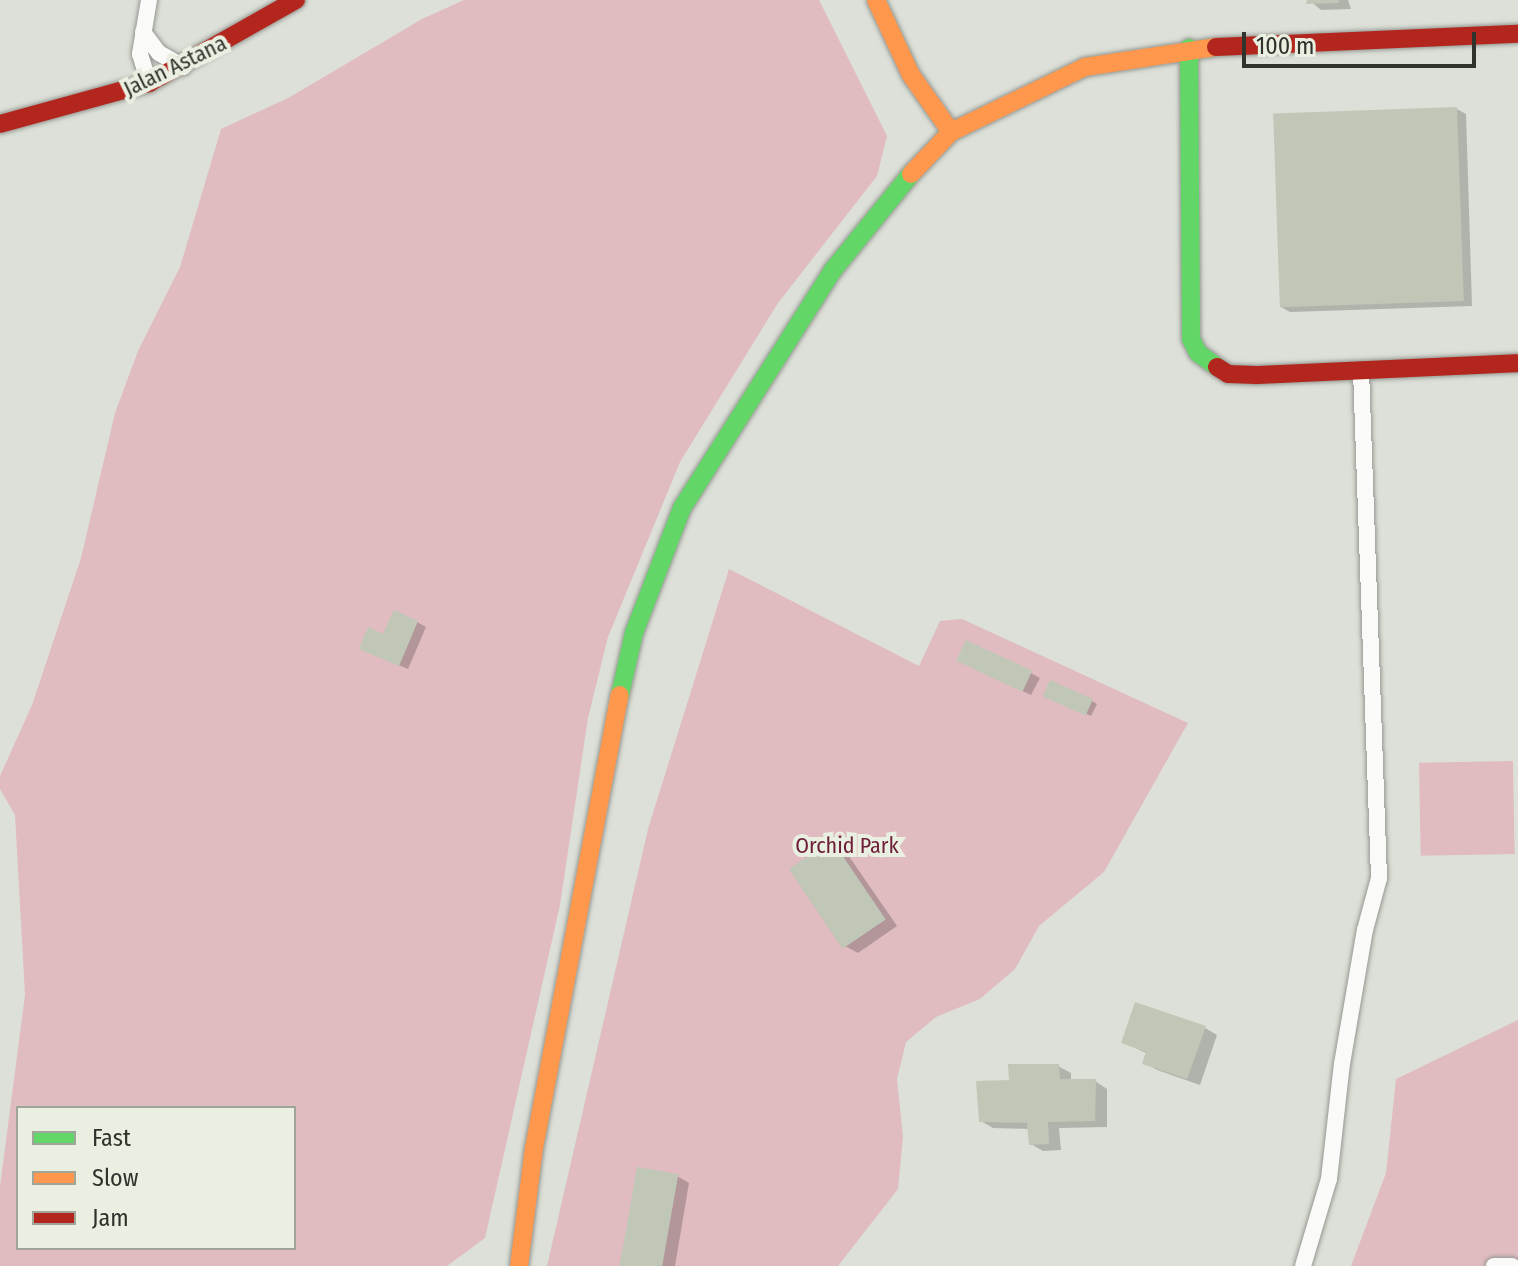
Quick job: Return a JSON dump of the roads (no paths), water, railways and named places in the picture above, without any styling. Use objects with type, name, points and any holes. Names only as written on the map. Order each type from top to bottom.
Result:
[{"type":"street","points":[[149,0],[141,62],[149,83]]},
{"type":"street","name":"Jalan Astana","points":[[0,124],[149,83],[183,67],[296,0]]},
{"type":"street","points":[[876,0],[911,75],[951,132]]},
{"type":"street","points":[[143,32],[159,53],[183,67]]},
{"type":"street","points":[[529,1266],[527,1237],[534,1148],[598,795],[634,633],[657,567],[682,508],[833,270],[919,162],[951,132],[1085,67],[1189,48],[1518,34]]},
{"type":"street","points":[[1189,48],[1191,339],[1198,353],[1228,374],[1518,363]]},
{"type":"street","points":[[1303,1266],[1329,1179],[1352,1004],[1379,878],[1361,370]]},
{"type":"street","points":[[519,1266],[527,1237]]},
{"type":"street","points":[[1494,1266],[1512,1266]]},
{"type":"park label","name":"Orchid Park","points":[[847,846]]}]
